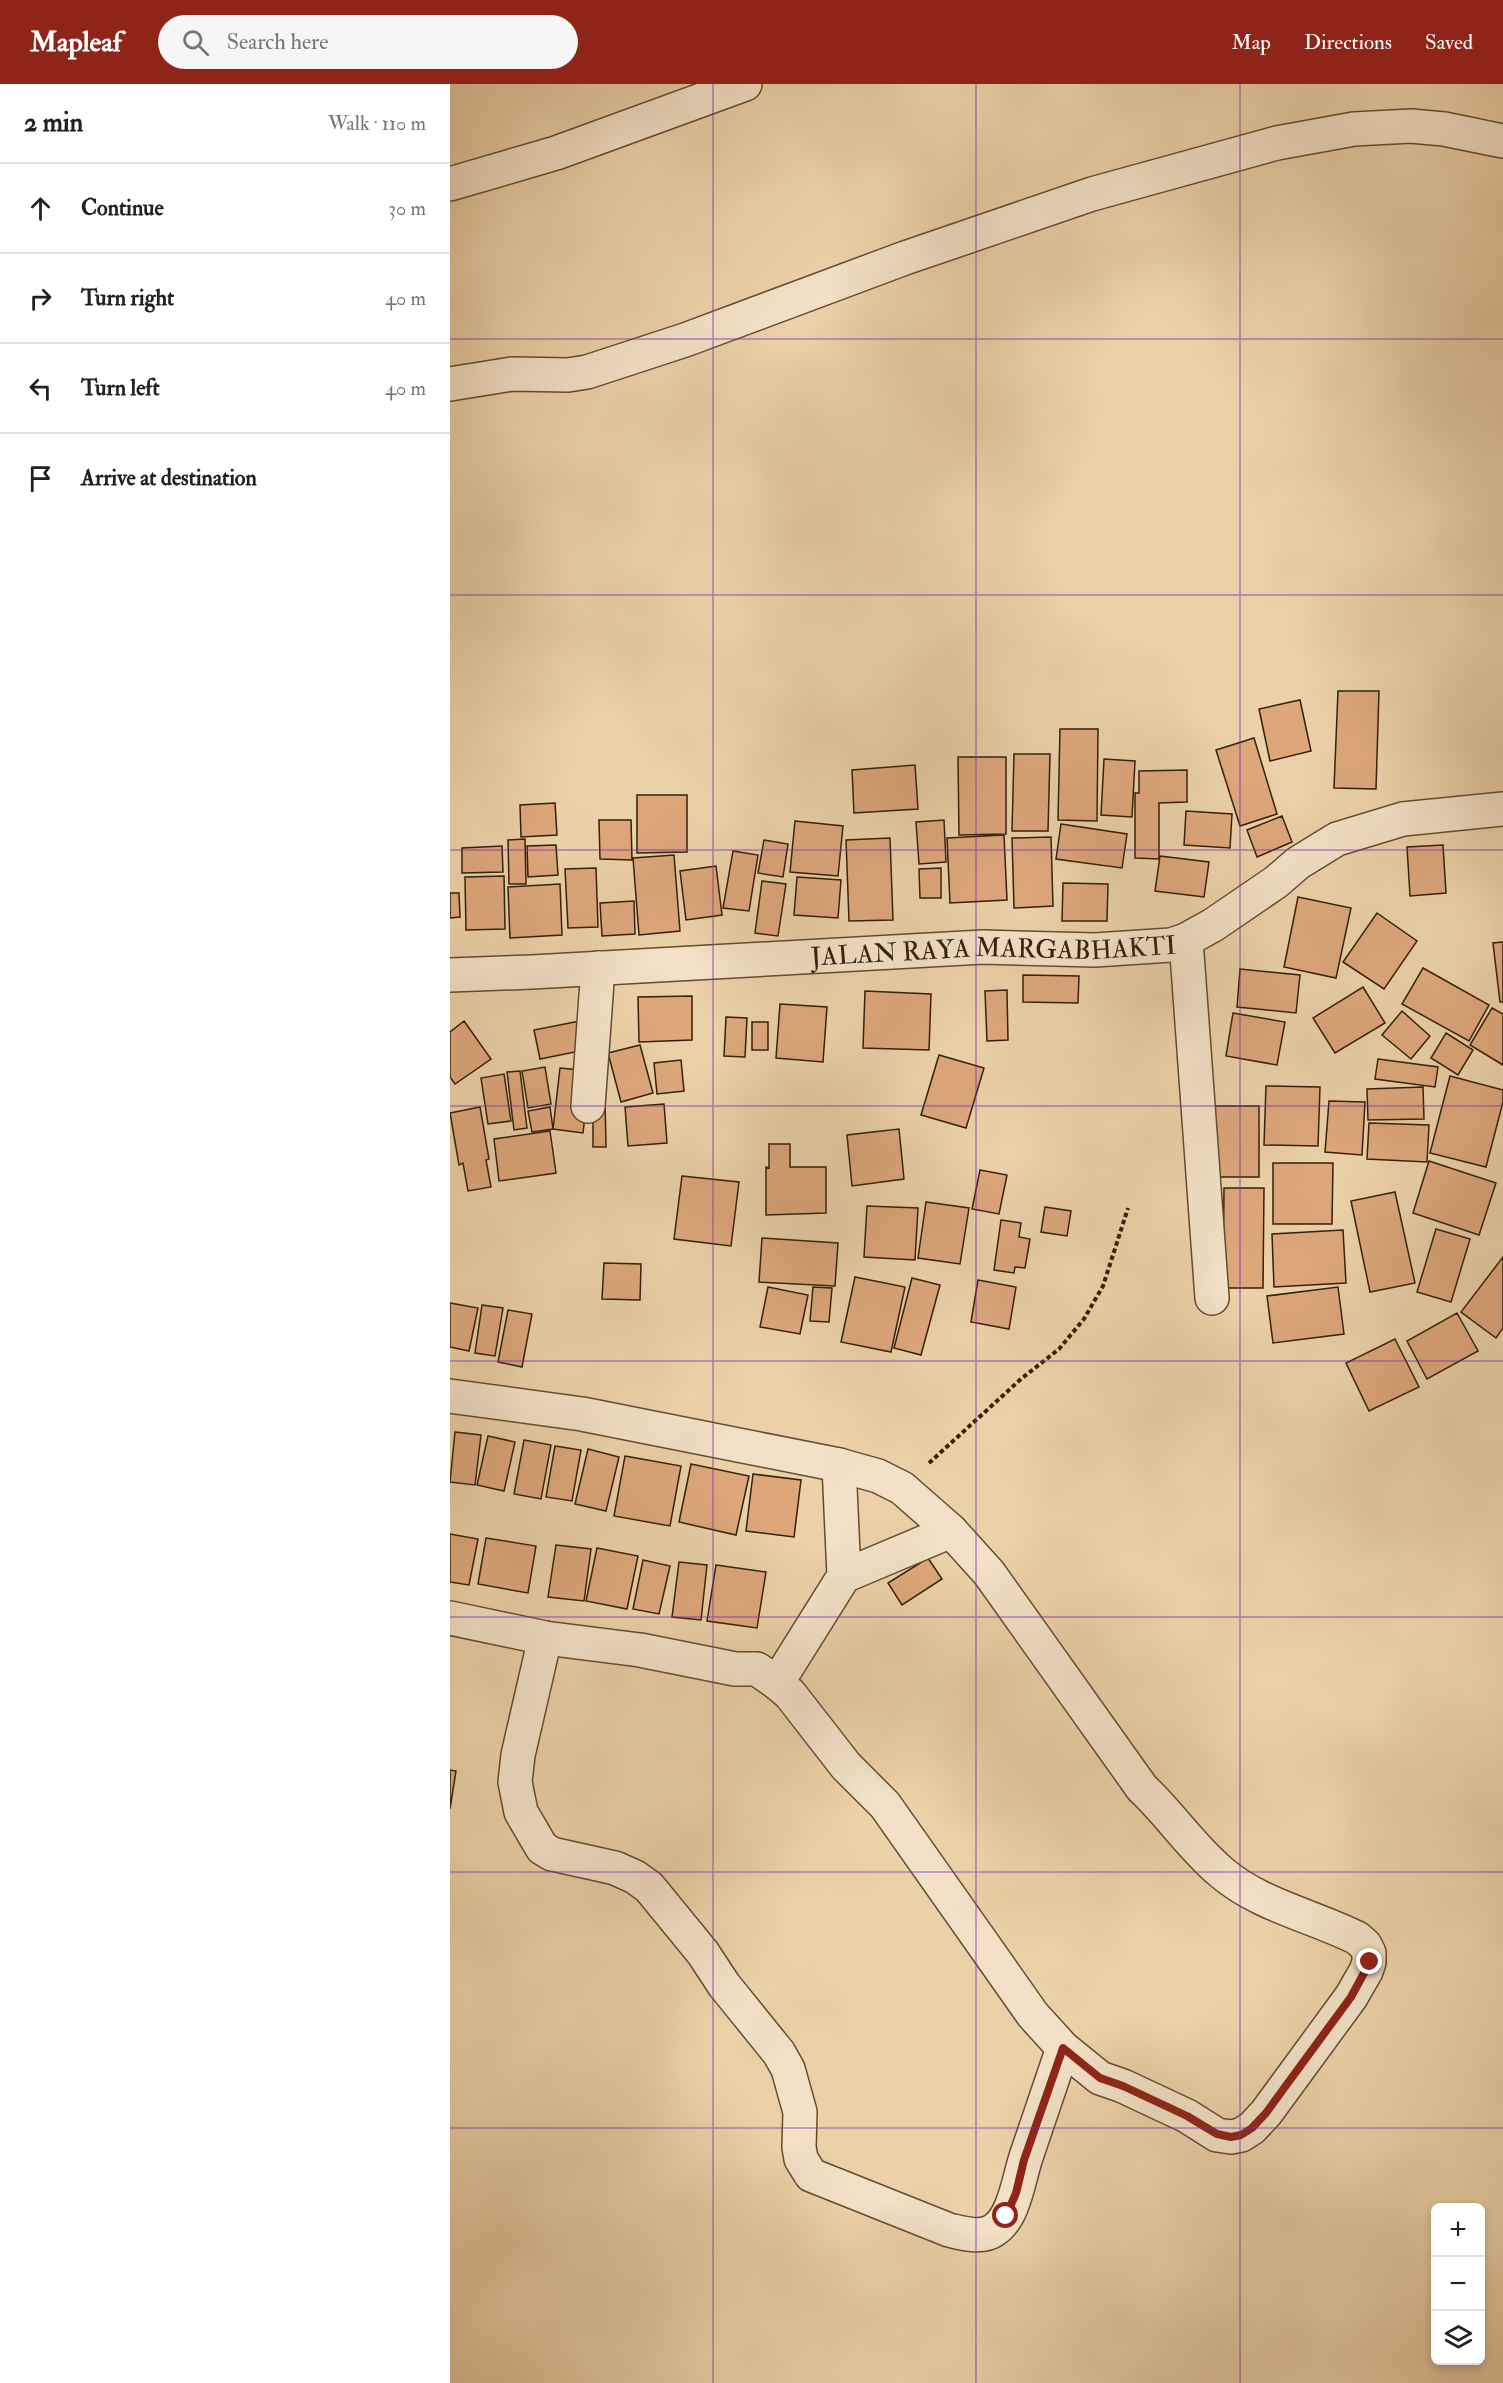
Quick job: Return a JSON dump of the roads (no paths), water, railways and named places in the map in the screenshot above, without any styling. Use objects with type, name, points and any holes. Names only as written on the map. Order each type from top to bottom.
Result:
[{"type":"street","points":[[450,184],[556,153],[745,84]]},
{"type":"street","points":[[450,384],[512,374],[568,375],[587,372],[685,340],[905,258],[1092,194],[1276,143],[1354,129],[1412,126],[1444,129],[1503,141]]},
{"type":"street","name":"JALAN RAYA MARGABHAKTI","points":[[450,975],[983,947],[1132,949],[1171,945],[1186,940],[1276,882],[1298,862],[1337,839],[1403,819],[1503,809]]},
{"type":"street","points":[[1186,940],[1212,1298]]},
{"type":"street","points":[[588,1106],[598,968]]},
{"type":"street","points":[[450,1396],[582,1414],[839,1465],[878,1476],[902,1488],[951,1531],[989,1573],[1142,1788],[1162,1806],[1203,1855],[1222,1873],[1242,1886],[1280,1906],[1357,1938],[1365,1945],[1370,1962],[1351,1997],[1266,2113],[1252,2128],[1241,2135],[1231,2137],[1217,2134],[1187,2116],[1123,2086],[1100,2078],[1063,2048],[1033,2015],[885,1805],[846,1766],[790,1694],[777,1683],[757,1670],[735,1669],[639,1650],[545,1638],[450,1618]]},
{"type":"street","points":[[777,1683],[844,1576],[839,1465]]},
{"type":"street","points":[[844,1576],[951,1531]]},
{"type":"street","points":[[545,1638],[518,1755],[515,1782],[521,1812],[542,1848],[552,1854],[615,1868],[635,1877],[649,1887],[703,1953],[724,1985],[779,2053],[788,2069],[800,2112],[801,2159],[811,2175],[949,2230],[978,2234],[996,2229],[1006,2216],[1016,2193],[1024,2160],[1063,2048]]}]
